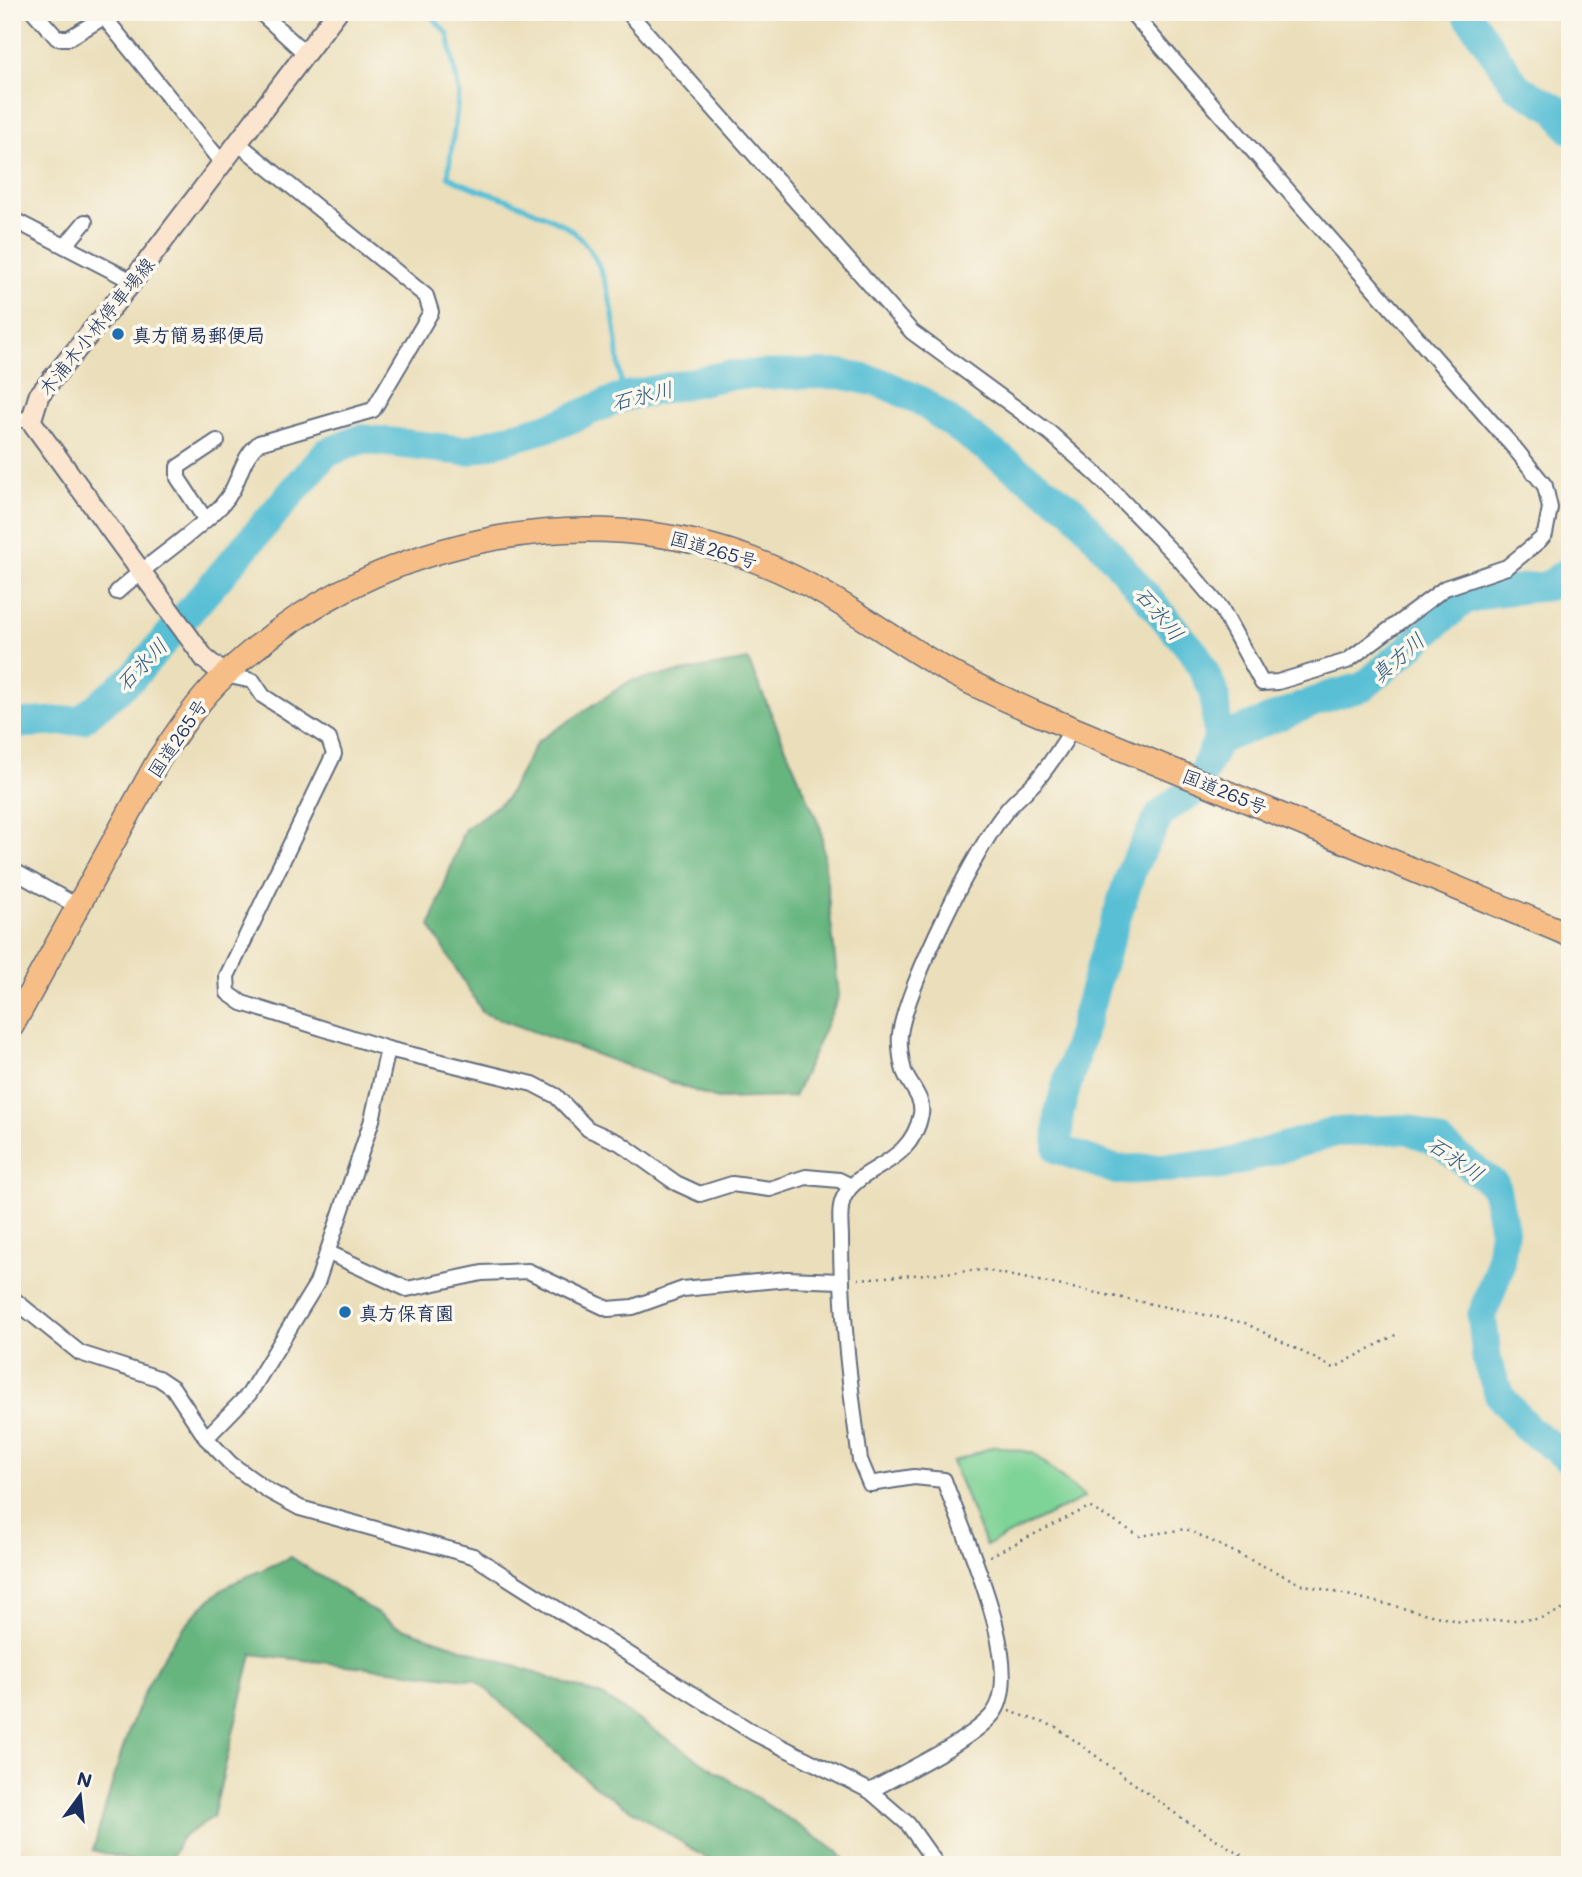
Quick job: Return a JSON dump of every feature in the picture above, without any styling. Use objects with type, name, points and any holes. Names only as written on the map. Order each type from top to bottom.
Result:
[{"type":"highway","name":"国道265号","points":[[12,1026],[159,759],[183,723],[225,675],[301,617],[397,564],[461,545],[542,530],[604,529],[660,534],[720,548],[764,563],[809,584],[962,679],[1133,754],[1570,935]]},
{"type":"main road","name":"木浦木小林停車場線","points":[[225,675],[205,659],[144,573],[37,433],[22,420],[39,395],[132,281],[337,12]]},
{"type":"street","points":[[34,12],[57,38],[69,38],[104,17],[222,163]]},
{"type":"street","points":[[260,12],[306,54]]},
{"type":"street","points":[[628,12],[912,332],[1050,433],[1098,476],[1180,561],[1220,608],[1262,683],[1278,682],[1347,661],[1445,588],[1507,567],[1545,534],[1550,508],[1545,486],[1516,450],[1131,12]]},
{"type":"street","points":[[117,592],[144,573],[235,489],[246,454],[259,443],[373,410],[431,312],[426,296],[238,143]]},
{"type":"street","points":[[12,219],[132,281]]},
{"type":"street","points":[[65,246],[85,222]]},
{"type":"street","points":[[205,519],[178,478],[178,467],[217,441]]},
{"type":"street","points":[[225,675],[253,681],[262,696],[330,738],[334,754],[227,976],[228,993],[242,1003],[388,1049],[533,1084],[556,1096],[588,1129],[620,1143],[676,1183],[701,1194],[732,1184],[770,1189],[806,1177],[839,1180],[851,1186]]},
{"type":"street","points":[[870,1791],[963,1738],[992,1714],[1002,1695],[1004,1672],[989,1600],[944,1480],[914,1477],[870,1484],[860,1460],[841,1281],[841,1206],[851,1186],[885,1166],[904,1148],[915,1132],[922,1112],[918,1097],[904,1070],[900,1035],[912,992],[938,934],[990,833],[1007,810],[1036,780],[1073,728]]},
{"type":"street","points":[[12,870],[79,907]]},
{"type":"street","points":[[206,1437],[249,1394],[317,1283],[329,1253],[356,1160],[372,1120],[388,1049]]},
{"type":"street","points":[[329,1253],[407,1289],[482,1273],[528,1271],[608,1309],[633,1307],[683,1289],[787,1279],[841,1281]]},
{"type":"street","points":[[12,1298],[80,1353],[158,1378],[173,1388],[206,1437],[231,1464],[267,1490],[300,1508],[473,1556],[754,1733],[870,1791],[908,1824],[937,1865]]},
{"type":"path","points":[[841,1281],[984,1270],[1245,1323],[1334,1368],[1399,1333]]},
{"type":"path","points":[[975,1564],[1089,1507],[1140,1536],[1186,1528],[1301,1584],[1461,1622],[1538,1619],[1570,1608]]},
{"type":"path","points":[[996,1707],[1056,1727],[1183,1819],[1258,1865]]},
{"type":"green space","points":[[748,660],[821,829],[839,996],[794,1097],[717,1099],[483,1013],[430,926],[464,830],[506,799],[537,742],[630,681]]},
{"type":"green space","points":[[995,1446],[1033,1453],[1085,1497],[986,1546],[952,1462]]},
{"type":"green space","points":[[291,1557],[397,1626],[602,1696],[837,1851],[849,1865],[717,1865],[594,1786],[476,1680],[252,1654],[213,1817],[181,1838],[168,1865],[147,1865],[93,1850],[123,1747],[150,1681],[167,1650],[188,1622],[222,1590]]},
{"type":"waterway","points":[[427,12],[448,34],[459,93],[448,176],[549,218],[567,227],[583,242],[596,260],[605,281],[615,329],[622,397]]},
{"type":"waterway","name":"真方川","points":[[1466,12],[1517,87],[1556,109],[1570,129]]},
{"type":"waterway","name":"石氷川","points":[[12,724],[81,720],[133,677],[326,453],[361,439],[465,451],[556,425],[622,397],[729,375],[841,374],[882,383],[921,401],[1073,510],[1196,655],[1214,692],[1218,740],[1194,792],[1178,800],[1160,815],[1133,866],[1059,1112],[1058,1149],[1117,1170],[1222,1165],[1335,1132],[1408,1129],[1441,1144],[1495,1185],[1504,1230],[1499,1268],[1482,1316],[1487,1362],[1500,1396],[1529,1430],[1570,1459]]},
{"type":"waterway","name":"真方川","points":[[1218,740],[1329,696],[1363,687],[1463,601],[1493,592],[1548,586],[1570,570]]},
{"type":"place","name":"真方簡易郵便局","points":[[118,334]]},
{"type":"place","name":"真方保育園","points":[[345,1312]]}]
